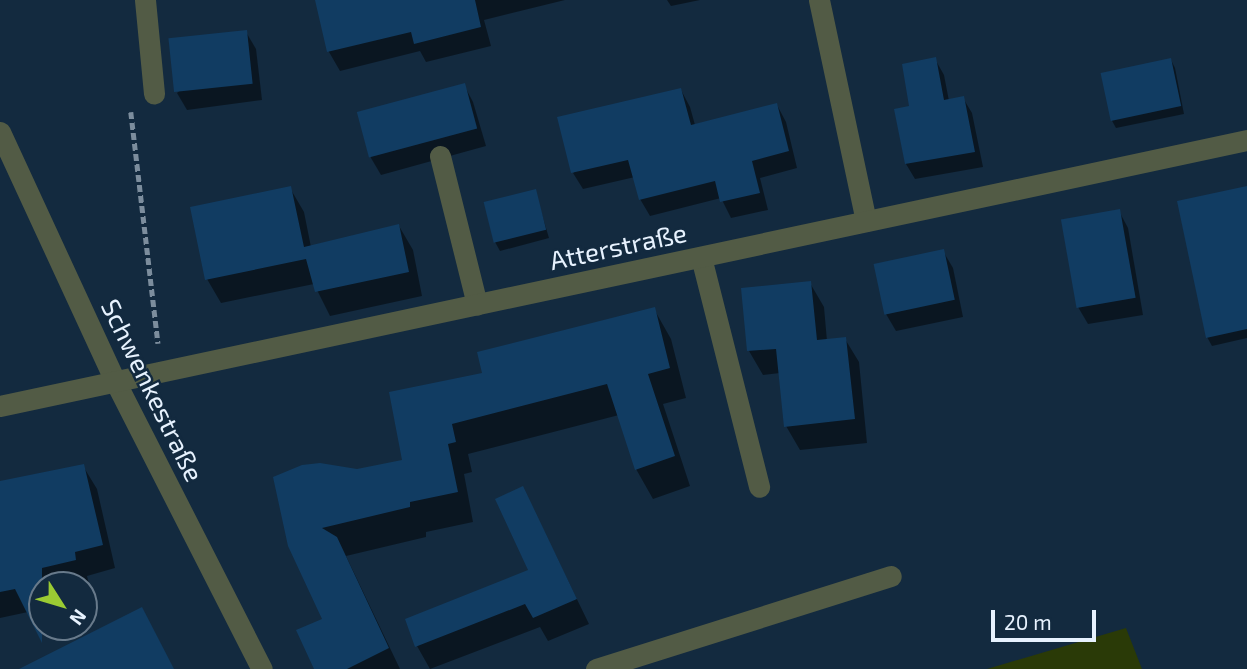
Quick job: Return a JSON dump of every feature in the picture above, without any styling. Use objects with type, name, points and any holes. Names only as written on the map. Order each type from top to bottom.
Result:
[{"type":"street","points":[[145,0],[155,94]]},
{"type":"street","points":[[819,0],[866,221]]},
{"type":"street","name":"Schwenkestraße","points":[[0,132],[115,381],[262,669]]},
{"type":"street","name":"Atterstraße","points":[[0,406],[1247,140]]},
{"type":"street","points":[[440,156],[477,304]]},
{"type":"street","points":[[701,257],[760,487]]},
{"type":"street","points":[[596,669],[891,576]]},
{"type":"path","points":[[131,110],[162,371]]},
{"type":"green space","points":[[1126,628],[1142,669],[987,669]]},
{"type":"building","points":[[315,0],[475,0],[481,27],[414,44],[411,32],[327,52]]},
{"type":"building","points":[[247,30],[253,84],[174,92],[168,38]]},
{"type":"building","points":[[936,57],[944,100],[964,96],[975,152],[905,164],[894,109],[909,106],[902,64]]},
{"type":"building","points":[[1171,58],[1181,106],[1111,121],[1101,73]]},
{"type":"building","points":[[465,83],[477,128],[369,157],[357,112]]},
{"type":"building","points":[[681,88],[691,125],[777,103],[789,151],[752,161],[760,193],[720,202],[715,181],[639,200],[628,160],[571,173],[557,117]]},
{"type":"building","points":[[291,186],[304,247],[399,224],[409,272],[315,292],[306,259],[205,280],[190,207]]},
{"type":"building","points":[[1247,186],[1247,329],[1206,338],[1177,201]]},
{"type":"building","points":[[536,189],[546,230],[494,243],[484,202]]},
{"type":"building","points":[[1120,209],[1136,298],[1077,308],[1061,219]]},
{"type":"building","points":[[944,249],[955,300],[884,315],[874,264]]},
{"type":"building","points":[[811,281],[817,340],[846,337],[855,419],[784,427],[776,349],[747,351],[741,288]]},
{"type":"building","points":[[655,307],[670,368],[648,374],[675,456],[635,470],[607,384],[452,424],[456,442],[448,444],[458,492],[410,502],[410,507],[322,528],[337,537],[389,648],[347,669],[314,669],[296,630],[322,619],[288,546],[273,477],[302,465],[320,463],[357,469],[402,460],[389,392],[482,373],[477,352]]},
{"type":"building","points":[[84,464],[103,545],[75,552],[76,560],[42,568],[42,571],[28,571],[28,615],[15,589],[0,592],[0,481]]},
{"type":"building","points":[[523,486],[577,599],[533,618],[525,604],[415,647],[405,619],[528,570],[495,499]]},
{"type":"building","points":[[142,607],[174,669],[19,669],[75,641],[98,641],[98,629]]}]
